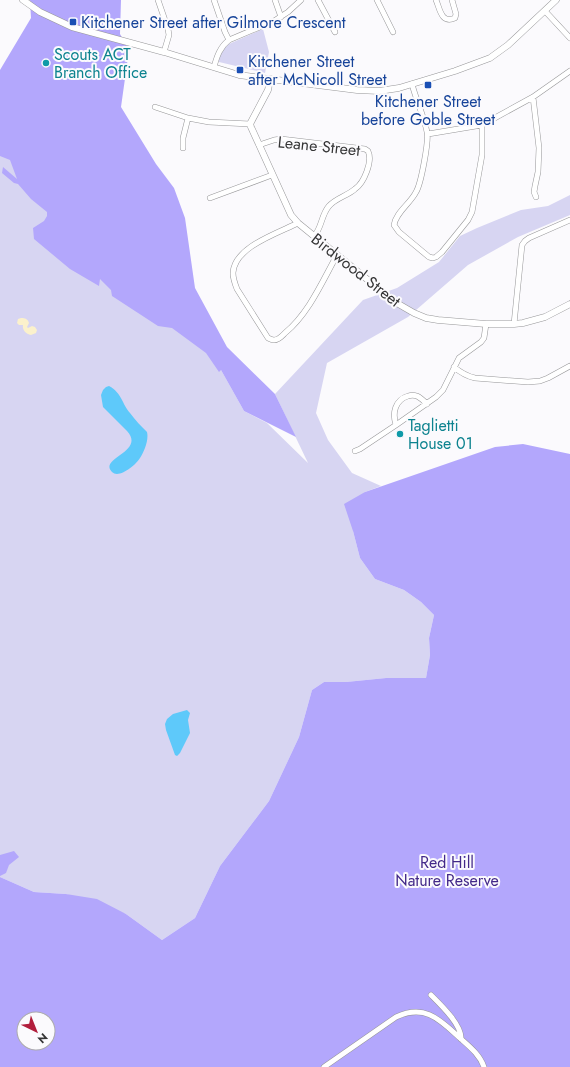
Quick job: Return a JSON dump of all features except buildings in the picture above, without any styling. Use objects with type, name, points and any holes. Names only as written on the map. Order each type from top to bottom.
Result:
[{"type":"street","points":[[23,0],[40,12],[72,27],[164,52],[239,75],[270,80],[372,91],[386,90],[412,84],[467,67],[490,58],[508,45],[556,0]]},
{"type":"street","points":[[158,0],[168,29],[164,52]]},
{"type":"street","points":[[214,0],[229,40]]},
{"type":"street","points":[[275,0],[281,17]]},
{"type":"street","points":[[214,67],[221,48],[229,40],[274,22],[301,0]]},
{"type":"street","points":[[318,0],[334,32]]},
{"type":"street","points":[[377,0],[393,32]]},
{"type":"street","points":[[436,0],[443,17],[447,19],[455,18],[456,14],[452,0]]},
{"type":"street","points":[[545,11],[570,38]]},
{"type":"street","points":[[428,134],[482,125],[533,97],[570,71]]},
{"type":"street","points":[[155,107],[188,118],[210,122],[250,124],[268,90],[270,80]]},
{"type":"street","points":[[412,84],[428,134],[417,190],[395,220],[394,225],[398,232],[429,257],[438,257],[468,220],[472,212],[482,155],[482,125]]},
{"type":"street","points":[[533,97],[539,148],[538,172],[534,186],[536,197]]},
{"type":"street","points":[[183,148],[183,138],[188,118]]},
{"type":"street","name":"Birdwood Street","points":[[250,124],[272,175],[289,210],[298,223],[395,302],[414,313],[426,318],[438,320],[486,324],[514,324],[545,317],[570,304]]},
{"type":"street","name":"Leane Street","points":[[259,145],[281,139],[368,151],[370,161],[360,184],[355,189],[328,206],[314,236]]},
{"type":"street","points":[[210,198],[272,175]]},
{"type":"street","points":[[514,324],[523,243],[529,238],[570,220]]},
{"type":"street","points":[[298,223],[253,245],[239,258],[235,265],[233,273],[234,282],[237,289],[268,338],[274,340],[279,338],[300,318],[337,255]]},
{"type":"street","points":[[355,450],[360,449],[428,404],[443,390],[459,358],[481,342],[484,338],[486,324]]},
{"type":"street","points":[[454,367],[461,374],[471,377],[528,382],[540,381],[548,378],[570,366]]},
{"type":"street","points":[[396,425],[394,413],[399,400],[412,395],[423,399],[428,404]]},
{"type":"street","points":[[431,995],[452,1018],[460,1031],[461,1039]]},
{"type":"street","points":[[324,1067],[396,1017],[406,1013],[420,1013],[434,1016],[478,1055],[484,1067]]},
{"type":"shaded area","points":[[263,29],[269,52],[265,73],[219,62],[222,52],[229,44]]},
{"type":"shaded area","points":[[0,139],[197,327],[244,411],[267,423],[308,463],[275,394],[363,300],[397,288],[439,262],[460,236],[521,210],[548,206],[570,195],[570,215],[518,237],[468,265],[408,317],[327,363],[316,413],[328,440],[352,473],[381,486],[365,492],[353,531],[360,558],[375,579],[404,590],[421,602],[434,615],[429,638],[430,655],[426,678],[386,678],[346,682],[324,682],[312,690],[299,737],[269,801],[220,866],[195,918],[162,940],[126,914],[66,894],[34,892],[0,877]]},
{"type":"green space","points":[[30,0],[121,0],[120,34],[129,50],[121,107],[156,164],[174,188],[185,218],[195,288],[227,347],[275,394],[296,437],[244,411],[221,370],[219,372],[206,353],[172,328],[158,326],[112,296],[111,290],[100,279],[99,286],[70,269],[34,239],[33,228],[44,221],[47,216],[47,212],[31,199],[18,184],[14,183],[2,173],[3,167],[17,179],[10,160],[0,156],[0,70],[31,18]]},
{"type":"green space","name":"Red Hill Nature Reserve","points":[[523,444],[570,454],[570,1067],[0,1067],[0,877],[34,892],[66,894],[97,899],[126,914],[162,940],[195,918],[220,866],[269,801],[299,737],[312,690],[324,682],[346,682],[386,678],[426,678],[430,655],[429,638],[434,615],[421,602],[404,590],[375,579],[360,558],[344,504],[365,492],[495,447]]},
{"type":"green space","points":[[14,851],[19,857],[9,865],[6,873],[0,876],[0,855]]},
{"type":"sand","points":[[21,318],[28,321],[28,328],[32,326],[35,327],[37,330],[36,333],[31,335],[25,332],[23,325],[19,325],[17,323],[18,319]]},
{"type":"water","points":[[109,386],[117,392],[127,410],[147,432],[147,442],[138,461],[127,470],[119,474],[112,472],[109,467],[116,458],[127,450],[131,444],[131,438],[127,431],[103,407],[101,395],[103,390]]},
{"type":"water","points":[[187,710],[190,713],[188,720],[190,733],[177,756],[175,755],[165,724],[167,719],[173,714]]},
{"type":"place","name":"Kitchener Street after Gilmore Crescent","points":[[73,22]]},
{"type":"place","name":"Scouts ACT Branch Office","points":[[46,63]]},
{"type":"place","name":"Kitchener Street after McNicoll Street","points":[[240,70]]},
{"type":"place","name":"Kitchener Street before Goble Street","points":[[428,85]]},
{"type":"place","name":"Taglietti House 01","points":[[400,434]]}]
